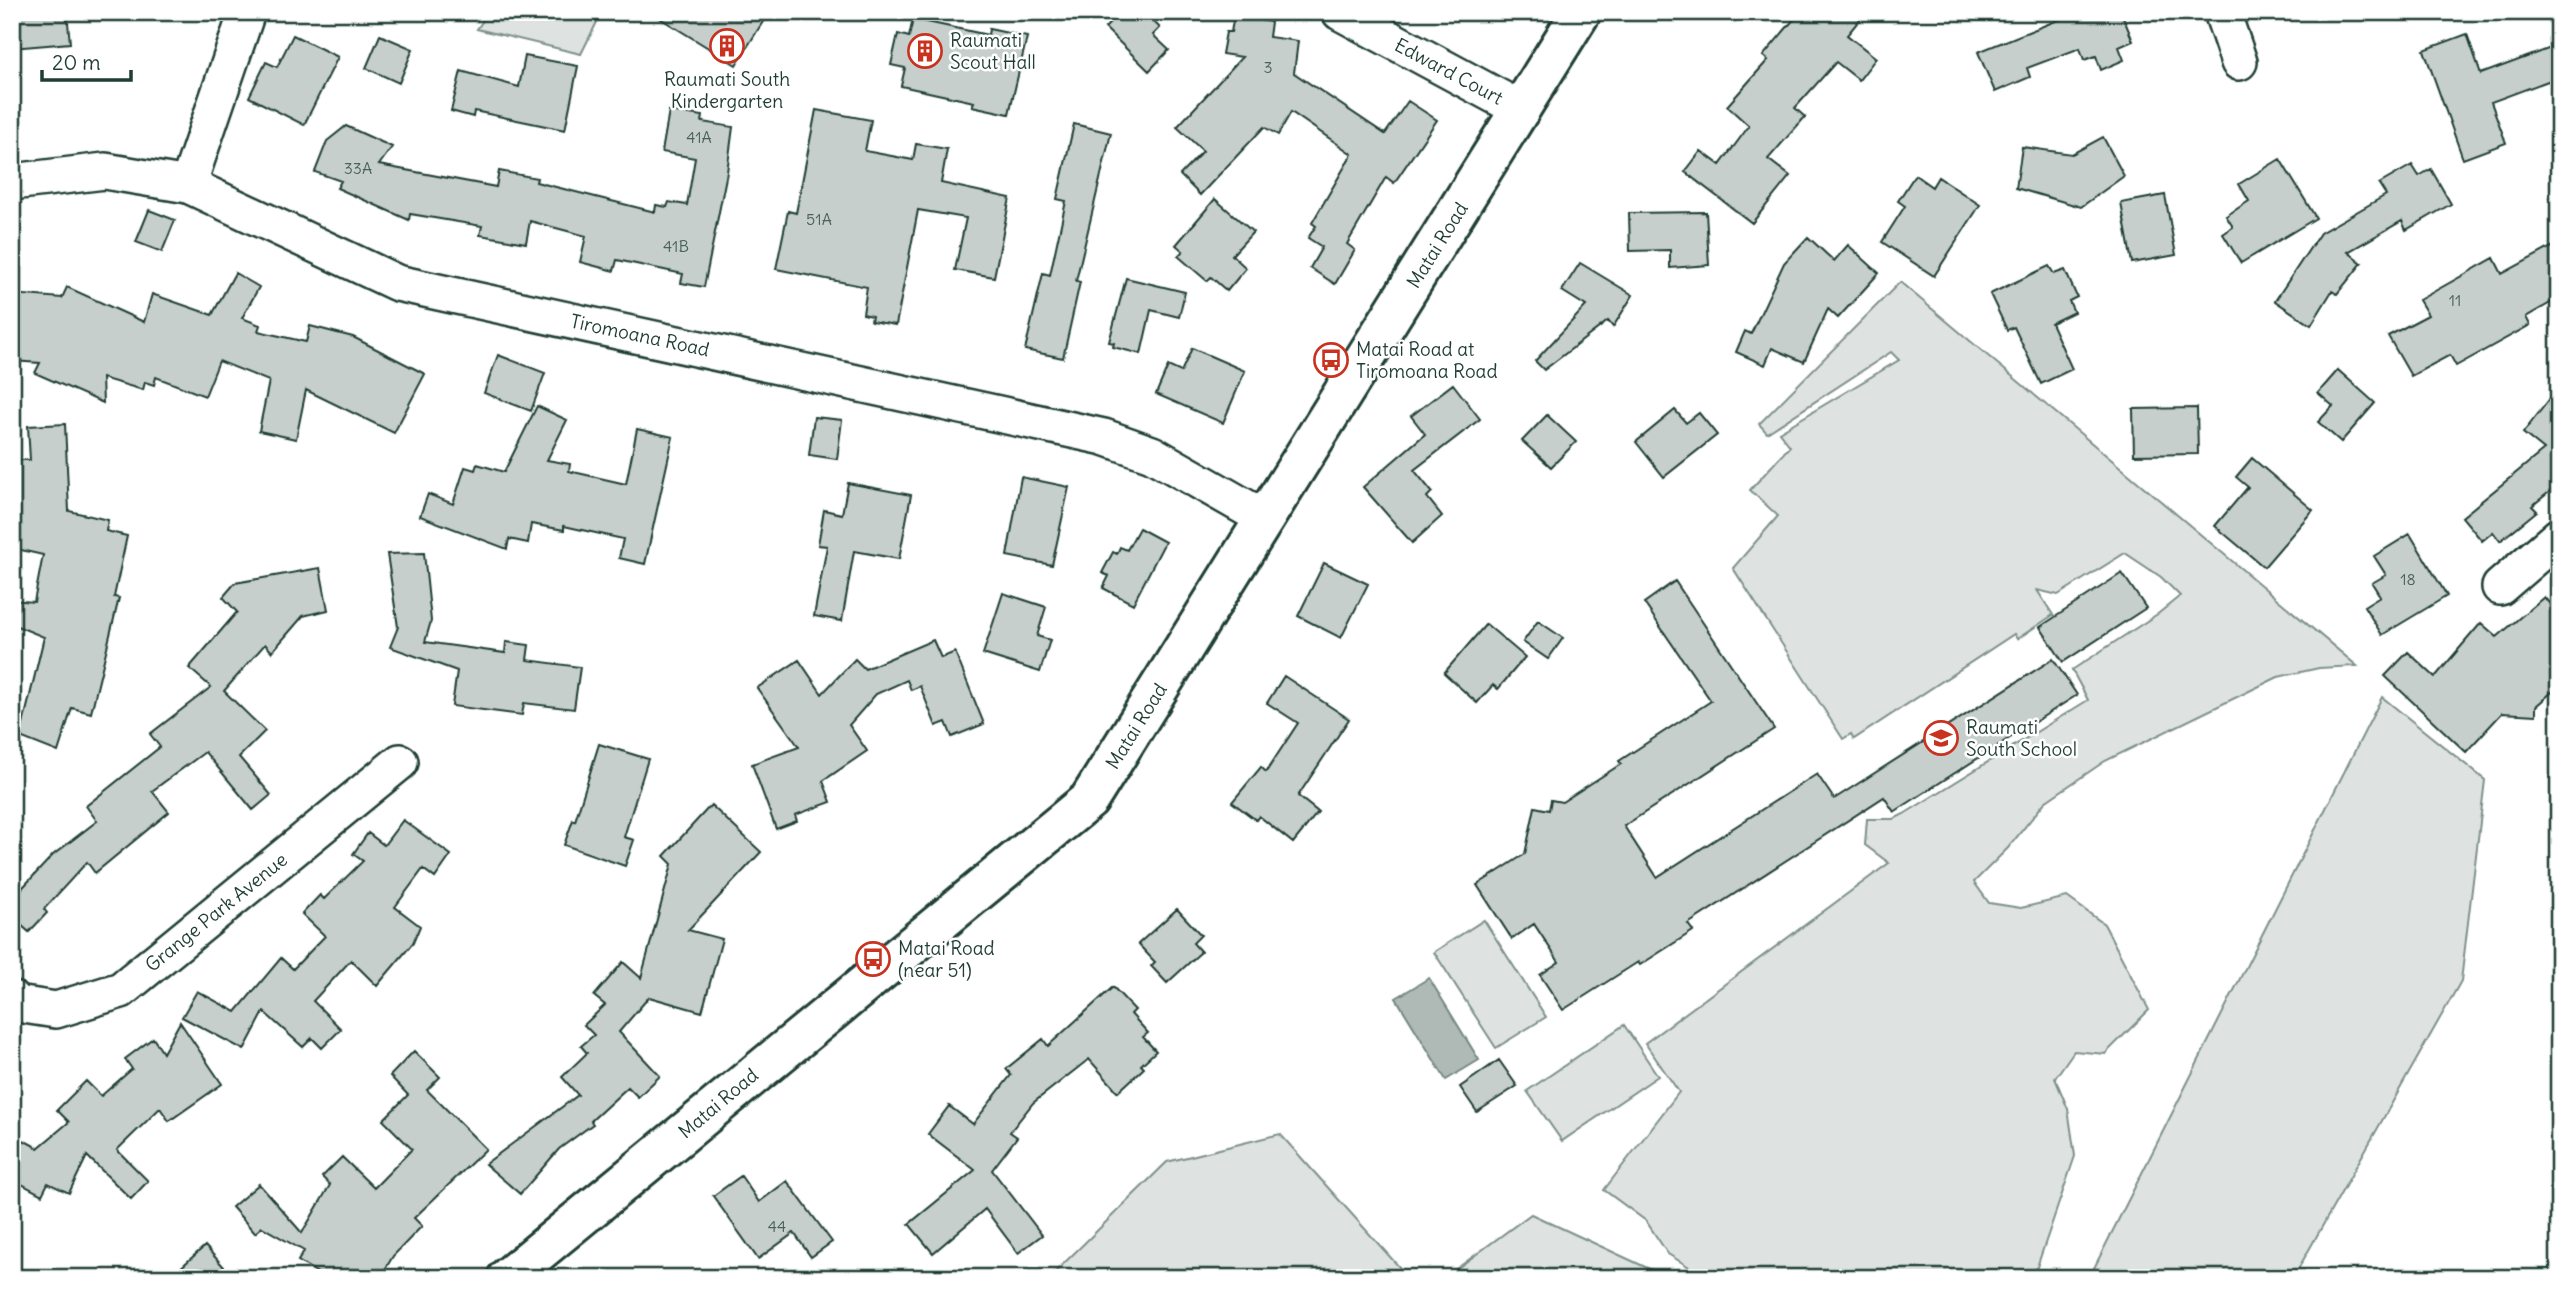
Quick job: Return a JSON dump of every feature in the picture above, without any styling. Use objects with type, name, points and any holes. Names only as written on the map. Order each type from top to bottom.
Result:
[{"type":"street","points":[[188,185],[247,12]]},
{"type":"street","name":"Edward Court","points":[[1339,12],[1522,110]]},
{"type":"street","name":"Matai Road","points":[[507,1278],[1089,800],[1581,12]]},
{"type":"street","points":[[2222,12],[2239,62]]},
{"type":"street","name":"Tiromoana Road","points":[[12,182],[105,171],[188,185],[397,283],[1104,437],[1152,454],[1266,519]]},
{"type":"street","points":[[2500,587],[2559,536]]},
{"type":"street","name":"Grange Park Avenue","points":[[12,999],[17,1004],[56,1010],[121,990],[400,762]]},
{"type":"shaded area","points":[[489,12],[602,12],[581,54],[477,29]]},
{"type":"shaded area","points":[[1900,282],[2357,666],[2319,668],[2278,677],[2105,761],[2045,802],[2008,848],[1974,882],[1989,903],[2021,908],[2067,897],[2104,924],[2149,1010],[2105,1054],[2074,1051],[2055,1078],[2068,1109],[2075,1156],[2037,1267],[2025,1278],[1731,1278],[1723,1272],[1691,1268],[1668,1254],[1646,1221],[1604,1190],[1679,1092],[1645,1043],[1889,863],[1865,845],[1867,819],[1894,819],[1904,814],[2088,700],[2072,670],[2159,613],[2180,596],[2161,577],[2125,553],[2058,595],[2037,590],[2053,615],[2017,639],[2014,634],[1854,739],[1851,734],[1843,739],[1733,568],[1778,516],[1750,490],[1790,446],[1779,432],[1899,360],[1891,352],[1767,433],[1759,424]]},
{"type":"shaded area","points":[[2382,697],[2485,780],[2461,981],[2293,1278],[2089,1278]]},
{"type":"shaded area","points":[[1484,920],[1546,1017],[1496,1048],[1434,952]]},
{"type":"shaded area","points":[[1429,978],[1479,1060],[1446,1080],[1396,998]]},
{"type":"shaded area","points":[[1624,1025],[1658,1076],[1562,1141],[1527,1091]]},
{"type":"shaded area","points":[[1280,1134],[1409,1278],[1049,1278],[1167,1162]]},
{"type":"shaded area","points":[[1531,1214],[1669,1278],[1444,1278]]},
{"type":"building","points":[[12,12],[67,12],[70,43],[12,48]]},
{"type":"building","name":"Raumati South Kindergarten","points":[[650,12],[769,12],[736,65]]},
{"type":"building","points":[[1097,12],[1144,12],[1160,28],[1153,35],[1169,50],[1149,71],[1105,28],[1109,24]]},
{"type":"building","points":[[1800,12],[1866,12],[1847,35],[1876,58],[1859,80],[1836,62],[1795,108],[1805,117],[1768,159],[1790,176],[1752,223],[1685,172],[1701,151],[1720,165],[1749,126],[1727,106],[1768,60],[1763,56]]},
{"type":"building","points":[[2078,12],[2121,12],[2133,41],[2119,47],[2124,60],[2101,70],[2096,56],[2084,60],[2080,48],[2027,68],[2030,77],[1995,92],[1978,52]]},
{"type":"building","points":[[1234,16],[1271,22],[1269,37],[1298,41],[1294,73],[1385,134],[1408,101],[1437,120],[1394,183],[1386,177],[1347,244],[1355,250],[1335,284],[1310,268],[1322,247],[1308,238],[1316,226],[1312,223],[1352,154],[1291,112],[1278,135],[1264,127],[1200,195],[1180,175],[1203,151],[1177,127],[1242,57],[1222,54],[1226,32],[1231,32]]},
{"type":"building","points":[[913,19],[988,35],[989,29],[1027,37],[1009,114],[972,106],[974,102],[901,86],[905,68],[891,65],[898,34],[909,37]]},
{"type":"building","points":[[2467,34],[2481,74],[2559,45],[2559,77],[2491,102],[2506,143],[2463,159],[2424,50]]},
{"type":"building","points":[[293,35],[338,57],[304,125],[249,97],[266,62],[277,67]]},
{"type":"building","points":[[380,35],[413,49],[399,83],[366,68]]},
{"type":"building","points":[[525,56],[578,66],[565,130],[474,111],[473,117],[451,111],[461,71],[519,87]]},
{"type":"building","points":[[816,110],[871,120],[865,151],[913,160],[916,144],[947,149],[941,183],[1010,198],[994,277],[955,270],[966,218],[918,210],[896,325],[871,321],[872,316],[863,314],[867,287],[776,269],[788,211],[796,213]]},
{"type":"building","points":[[669,111],[703,116],[702,122],[733,127],[727,172],[704,287],[681,283],[683,274],[617,260],[614,271],[580,262],[586,236],[530,221],[526,243],[480,235],[482,226],[410,214],[409,220],[337,188],[341,181],[315,172],[327,141],[346,126],[392,147],[379,165],[496,187],[499,171],[537,178],[536,182],[655,212],[656,205],[667,207],[669,202],[687,205],[695,158],[662,152]]},
{"type":"building","points":[[1074,124],[1111,133],[1076,281],[1080,282],[1063,358],[1025,350],[1043,273],[1050,275],[1066,201],[1057,199]]},
{"type":"building","points":[[2103,137],[2124,176],[2081,207],[2016,188],[2022,147],[2072,154]]},
{"type":"building","points":[[2280,159],[2316,218],[2241,263],[2223,234],[2233,227],[2226,216],[2249,201],[2239,184]]},
{"type":"building","points":[[2412,165],[2419,176],[2431,169],[2451,204],[2406,230],[2402,221],[2348,252],[2362,263],[2337,294],[2332,291],[2311,325],[2275,301],[2320,233],[2386,195],[2379,184]]},
{"type":"building","points":[[1915,175],[1932,187],[1938,177],[1980,205],[1934,276],[1882,242],[1905,206],[1898,201]]},
{"type":"building","points":[[2165,195],[2176,255],[2132,263],[2121,203]]},
{"type":"building","points":[[1215,199],[1253,232],[1232,255],[1246,268],[1227,291],[1211,277],[1207,281],[1178,256],[1183,251],[1176,245]]},
{"type":"building","points":[[149,210],[175,220],[162,252],[136,242]]},
{"type":"building","points":[[1706,212],[1709,265],[1670,268],[1670,250],[1630,251],[1629,213]]},
{"type":"building","points":[[1808,237],[1834,261],[1848,245],[1879,273],[1838,318],[1828,309],[1804,362],[1772,348],[1765,365],[1736,352],[1745,331],[1751,334],[1784,263]]},
{"type":"building","points":[[2559,243],[2559,298],[2526,317],[2530,325],[2456,366],[2450,355],[2411,376],[2388,336],[2428,315],[2419,300],[2494,258],[2502,274]]},
{"type":"building","points":[[1580,263],[1633,295],[1613,327],[1608,321],[1544,370],[1535,361],[1586,306],[1562,291]]},
{"type":"building","points":[[2049,266],[2054,274],[2065,270],[2077,297],[2069,301],[2074,312],[2051,323],[2072,369],[2041,384],[2014,327],[2007,330],[1990,294]]},
{"type":"building","points":[[235,273],[259,287],[242,318],[260,325],[258,331],[306,342],[310,326],[353,337],[425,374],[394,433],[306,390],[296,439],[259,431],[269,381],[219,361],[205,396],[156,377],[154,385],[145,382],[143,390],[102,378],[103,403],[35,373],[40,363],[12,361],[12,294],[62,298],[67,287],[144,322],[152,294],[212,315]]},
{"type":"building","points":[[1126,278],[1185,292],[1179,317],[1151,310],[1141,354],[1113,347],[1114,343],[1109,342]]},
{"type":"building","points":[[1192,348],[1245,371],[1223,423],[1156,394],[1168,366],[1181,372]]},
{"type":"building","points":[[498,355],[545,373],[531,411],[484,393]]},
{"type":"building","points":[[2338,370],[2375,403],[2341,442],[2318,422],[2333,406],[2318,393]]},
{"type":"building","points":[[1453,384],[1480,419],[1414,470],[1432,492],[1427,497],[1442,516],[1412,543],[1363,487],[1425,434],[1411,416]]},
{"type":"building","points":[[2559,387],[2559,484],[2532,506],[2537,511],[2500,541],[2493,532],[2482,541],[2462,517],[2544,450],[2523,433]]},
{"type":"building","points":[[537,406],[567,420],[547,460],[570,464],[569,471],[626,484],[637,429],[673,437],[645,564],[619,558],[623,539],[564,526],[564,530],[531,524],[528,543],[509,539],[507,549],[420,516],[428,494],[453,504],[465,467],[475,470],[477,464],[504,472]]},
{"type":"building","points":[[2197,408],[2198,454],[2134,455],[2133,409]]},
{"type":"building","points":[[1675,410],[1686,423],[1699,413],[1717,435],[1664,477],[1636,442]]},
{"type":"building","points":[[1547,415],[1576,442],[1551,467],[1522,441]]},
{"type":"building","points":[[814,417],[842,420],[837,459],[809,455]]},
{"type":"building","points":[[65,424],[69,511],[108,520],[106,531],[127,536],[114,597],[119,598],[91,713],[72,708],[58,752],[20,737],[44,637],[12,624],[12,600],[34,602],[43,555],[12,548],[12,499],[16,500],[14,460],[30,460],[28,426]]},
{"type":"building","points":[[2252,458],[2313,510],[2264,567],[2215,526],[2248,487],[2236,477]]},
{"type":"building","points":[[1021,477],[1069,487],[1052,565],[1007,556]]},
{"type":"building","points":[[848,483],[911,495],[899,559],[854,551],[842,621],[814,616],[827,546],[818,545],[824,510],[842,514]]},
{"type":"building","points":[[1139,528],[1165,542],[1133,604],[1103,588],[1109,576],[1102,573],[1113,552],[1117,554],[1120,547],[1127,550]]},
{"type":"building","points":[[2410,534],[2447,596],[2382,635],[2364,606],[2380,596],[2372,583],[2386,575],[2374,556]]},
{"type":"building","points":[[424,553],[431,621],[425,642],[505,653],[506,642],[529,645],[527,660],[580,667],[574,709],[524,703],[522,715],[452,706],[457,671],[390,647],[398,627],[387,554]]},
{"type":"building","points":[[1324,563],[1368,584],[1341,638],[1298,616]]},
{"type":"building","points":[[320,568],[328,610],[303,616],[272,652],[265,644],[224,691],[265,731],[239,757],[271,795],[253,810],[205,752],[152,791],[169,812],[95,873],[87,862],[44,909],[47,913],[29,932],[12,917],[12,899],[53,855],[97,821],[86,806],[160,747],[150,734],[211,687],[189,668],[237,612],[223,597],[235,583]]},
{"type":"building","points":[[2122,573],[2146,608],[2063,662],[2040,627]]},
{"type":"building","points":[[1675,581],[1774,729],[1624,826],[1657,877],[1817,774],[1834,799],[2053,659],[2077,695],[1894,812],[1884,797],[1688,924],[1693,931],[1563,1010],[1540,975],[1559,962],[1534,924],[1512,939],[1477,885],[1525,854],[1535,807],[1549,810],[1551,800],[1562,802],[1711,701],[1644,603]]},
{"type":"building","points":[[1003,593],[1046,607],[1037,636],[1050,640],[1040,672],[983,654]]},
{"type":"building","points":[[2544,597],[2559,615],[2559,686],[2536,706],[2536,715],[2502,713],[2466,752],[2385,676],[2408,652],[2435,677],[2481,623],[2497,637]]},
{"type":"building","points":[[1538,621],[1563,638],[1548,659],[1523,642]]},
{"type":"building","points":[[1486,624],[1525,657],[1498,689],[1493,685],[1477,703],[1444,673]]},
{"type":"building","points":[[933,640],[941,658],[955,652],[984,724],[952,737],[946,722],[936,726],[920,686],[911,690],[907,680],[876,694],[849,725],[867,751],[823,781],[831,802],[795,815],[797,821],[776,829],[752,764],[799,747],[757,688],[799,660],[822,694],[855,659],[865,669]]},
{"type":"building","points":[[1284,676],[1349,719],[1298,796],[1318,812],[1293,843],[1259,816],[1256,820],[1232,802],[1261,767],[1266,772],[1298,723],[1267,703]]},
{"type":"building","points":[[599,744],[648,759],[624,837],[634,840],[625,866],[564,845],[573,820],[575,821]]},
{"type":"building","points":[[711,805],[761,852],[688,930],[722,939],[702,1012],[649,997],[619,1032],[660,1076],[638,1097],[628,1087],[591,1121],[593,1124],[559,1149],[520,1194],[485,1164],[578,1095],[562,1077],[587,1053],[581,1046],[594,1035],[584,1025],[605,1005],[594,996],[623,962],[641,978],[672,864],[664,856]]},
{"type":"building","points":[[403,820],[451,855],[435,878],[423,869],[395,907],[420,926],[413,943],[377,986],[351,960],[313,1001],[341,1029],[322,1048],[312,1038],[303,1047],[264,1012],[244,1050],[182,1017],[197,991],[236,1012],[281,958],[293,969],[325,936],[302,914],[320,895],[324,899],[363,861],[353,854],[368,833],[384,845]]},
{"type":"building","points":[[1177,909],[1201,935],[1193,943],[1201,952],[1167,983],[1151,966],[1155,962],[1138,944]]},
{"type":"building","points":[[1113,987],[1135,1010],[1131,1014],[1148,1033],[1143,1037],[1156,1051],[1141,1065],[1144,1068],[1118,1092],[1089,1059],[1033,1103],[1010,1132],[1017,1137],[992,1170],[1042,1235],[1018,1253],[985,1209],[933,1253],[909,1224],[975,1170],[928,1134],[949,1106],[973,1124],[1011,1075],[1006,1069],[1043,1039],[1048,1046]]},
{"type":"building","points":[[180,1022],[222,1084],[169,1121],[160,1108],[117,1150],[148,1181],[131,1199],[87,1156],[69,1193],[48,1183],[42,1195],[12,1179],[12,1134],[38,1148],[69,1122],[57,1110],[86,1081],[101,1096],[132,1069],[125,1059],[153,1038],[163,1053]]},
{"type":"building","points":[[414,1051],[440,1077],[427,1090],[486,1149],[414,1218],[422,1226],[393,1256],[380,1278],[326,1278],[298,1261],[304,1251],[262,1227],[255,1233],[232,1207],[259,1184],[302,1233],[330,1185],[322,1177],[342,1157],[374,1188],[412,1149],[383,1120],[408,1095],[390,1076]]},
{"type":"building","points":[[1499,1060],[1517,1086],[1477,1112],[1460,1087]]},
{"type":"building","points":[[741,1176],[759,1202],[787,1181],[832,1242],[811,1257],[794,1233],[758,1259],[713,1196]]},
{"type":"building","points":[[205,1246],[234,1278],[169,1278]]},
{"type":"place","name":"Raumati South Kindergarten","points":[[727,46]]},
{"type":"place","name":"Raumati Scout Hall","points":[[925,51]]},
{"type":"place","name":"Matai Road at Tiromoana Road","points":[[1331,360]]},
{"type":"place","name":"Raumati South School","points":[[1941,738]]},
{"type":"place","name":"Matai Road (near 51)","points":[[873,959]]}]
